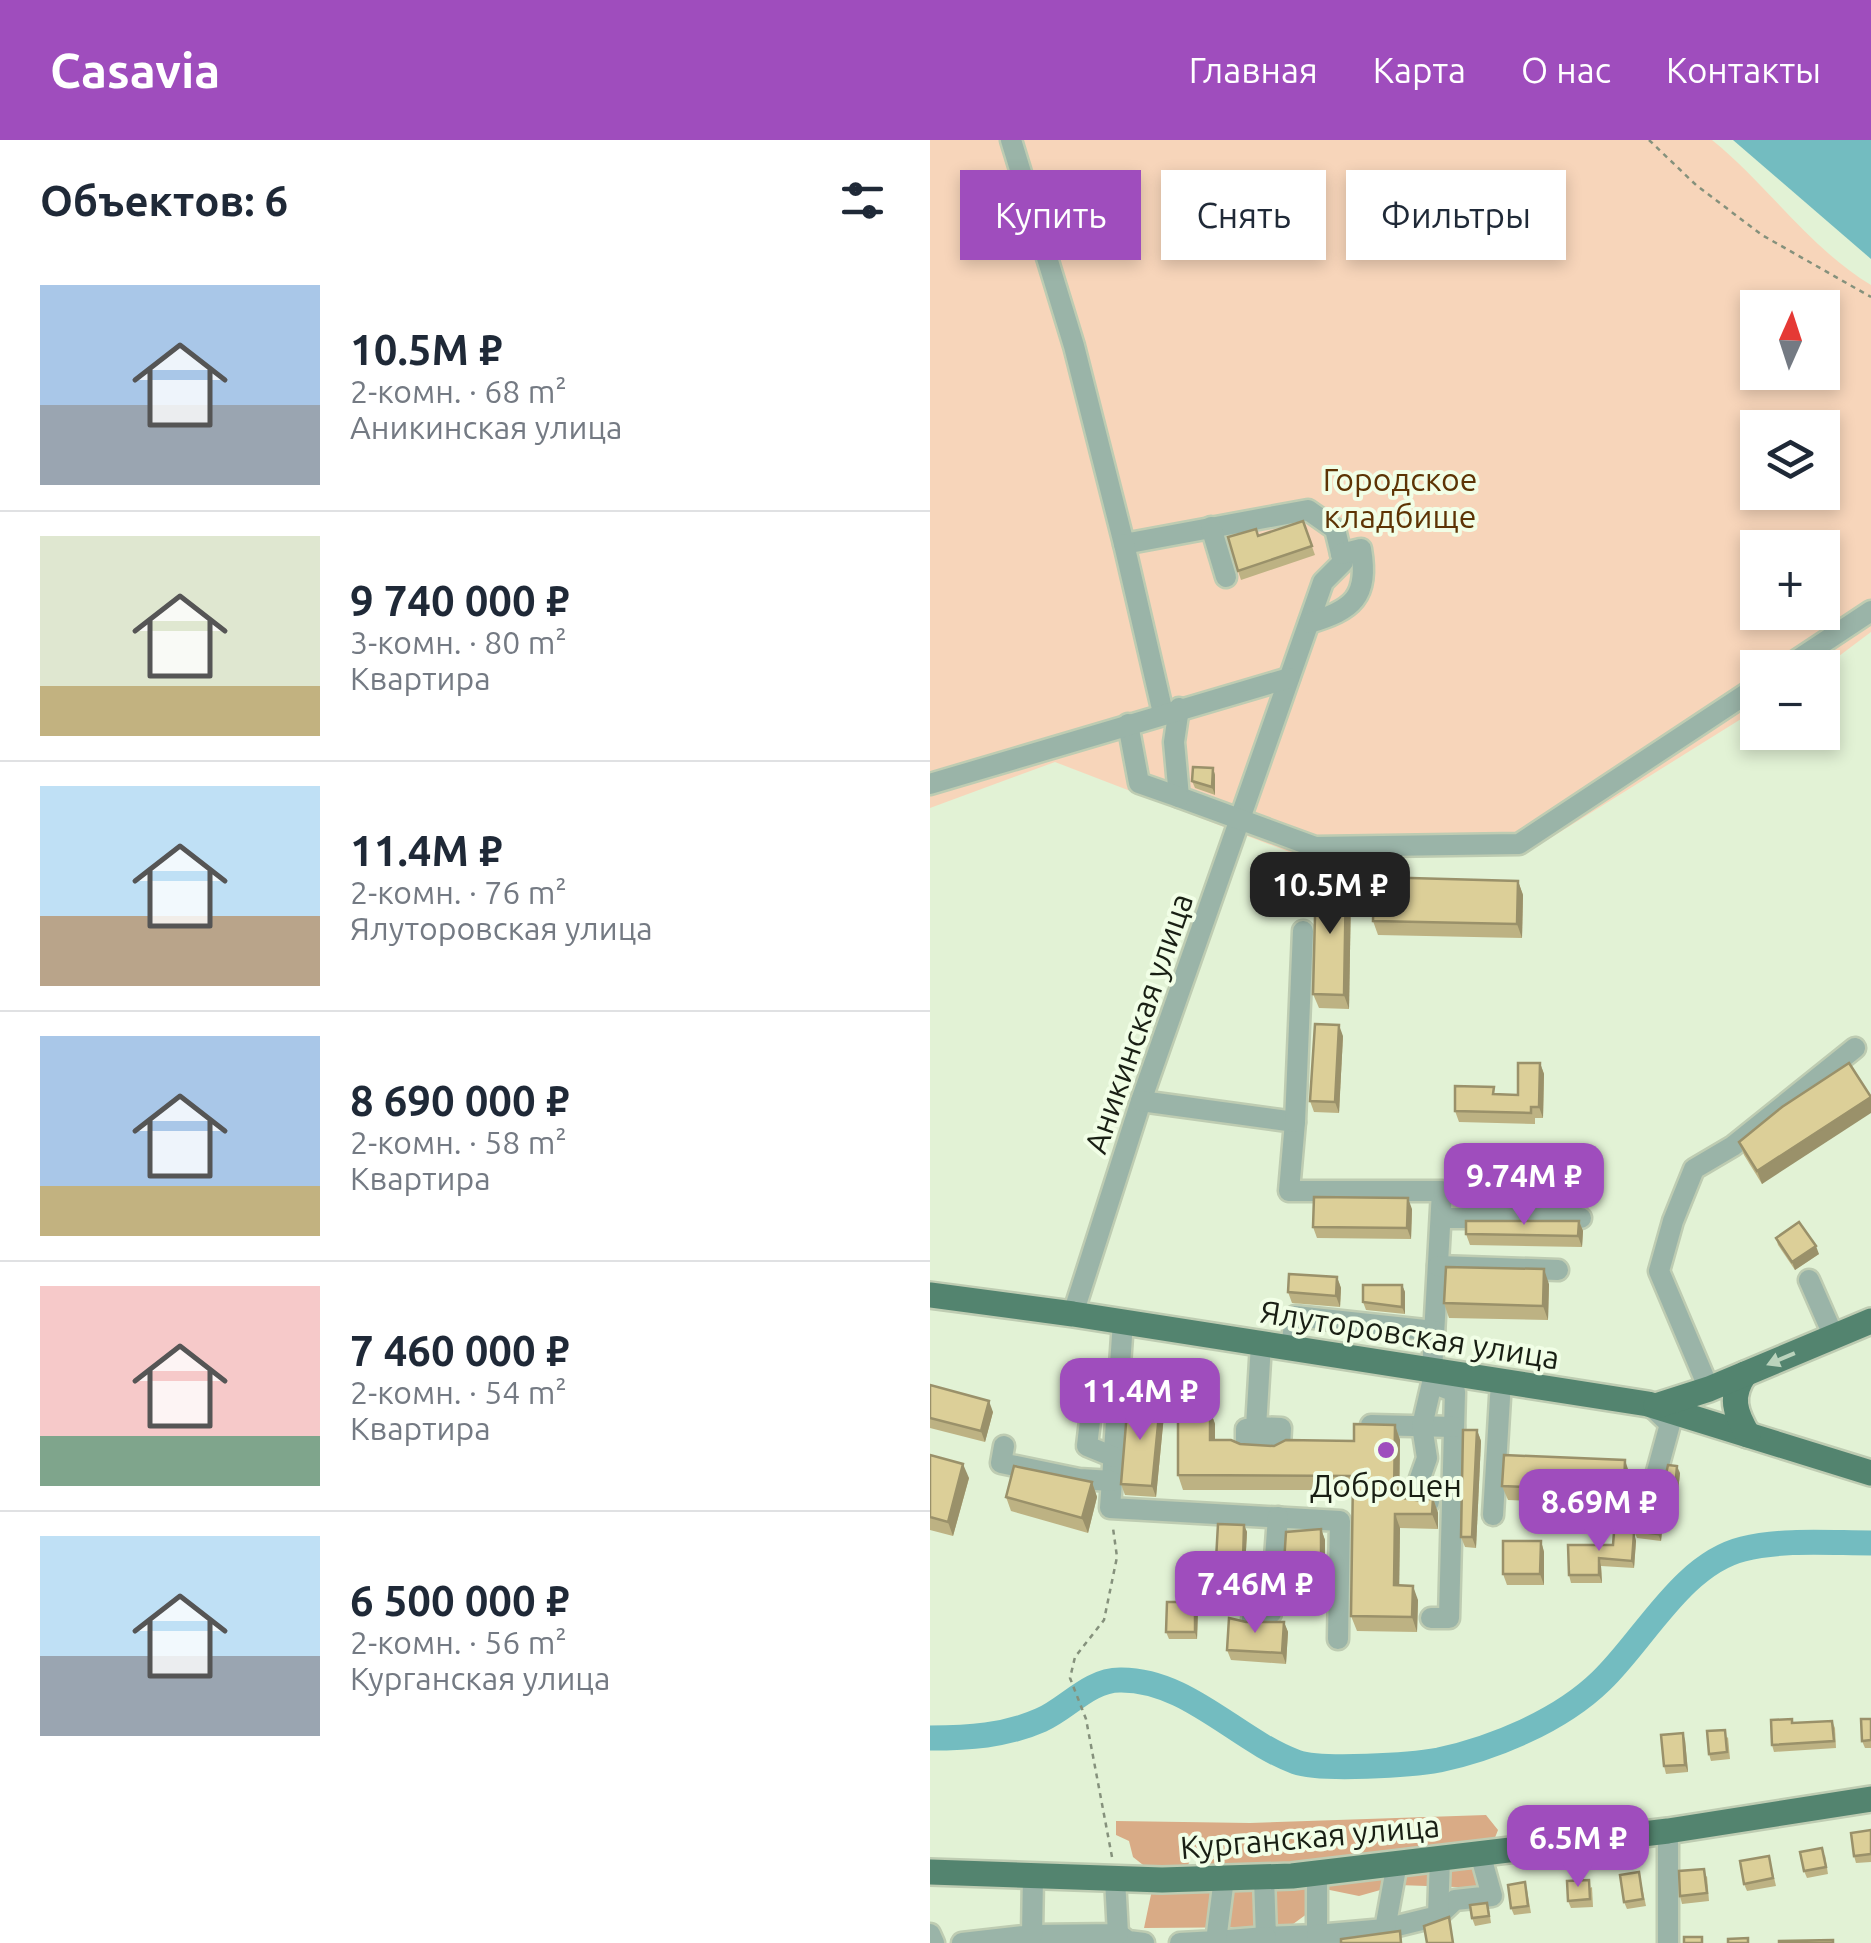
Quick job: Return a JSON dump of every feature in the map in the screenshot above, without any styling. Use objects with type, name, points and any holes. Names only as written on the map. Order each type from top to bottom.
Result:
[{"type":"main road","name":"Ялуторовская улица","points":[[930,1295],[1291,1348],[1432,1377],[1502,1381],[1652,1405],[1871,1474]]},
{"type":"main road","points":[[1652,1405],[1709,1390],[1871,1321]]},
{"type":"main road","points":[[1745,1374],[1734,1398],[1748,1435]]},
{"type":"main road","name":"Курганская улица","points":[[930,1872],[1116,1879],[1317,1873],[1668,1831],[1871,1799]]},
{"type":"street","points":[[1011,140],[1074,346],[1171,710],[1179,798]]},
{"type":"street","points":[[1124,544],[1308,510],[1335,530],[1341,554],[1360,549],[1364,570],[1362,591],[1340,614],[1309,622]]},
{"type":"street","points":[[1211,527],[1226,577]]},
{"type":"street","name":"Аникинская улица","points":[[1073,1314],[1141,1102],[1323,582],[1343,562],[1341,554]]},
{"type":"street","points":[[1813,650],[1871,611]]},
{"type":"street","points":[[930,784],[1290,678]]},
{"type":"street","points":[[1128,724],[1138,783],[1315,846],[1519,844],[1740,698]]},
{"type":"street","points":[[1303,931],[1289,1191],[1442,1191],[1432,1377],[1422,1426],[1427,1458],[1412,1501],[1429,1502]]},
{"type":"street","points":[[1709,1390],[1660,1271],[1673,1222],[1694,1169],[1733,1146],[1855,1048]]},
{"type":"street","points":[[1141,1102],[1295,1122]]},
{"type":"street","points":[[1441,1218],[1581,1218]]},
{"type":"street","points":[[1438,1266],[1558,1270]]},
{"type":"street","points":[[1809,1280],[1834,1336]]},
{"type":"street","points":[[1291,1348],[1296,1316],[1434,1331]]},
{"type":"street","points":[[1123,1322],[1110,1508],[1340,1521],[1338,1639]]},
{"type":"street","points":[[1356,1359],[1361,1323]]},
{"type":"street","points":[[1256,1427],[1261,1344]]},
{"type":"street","points":[[1431,1618],[1449,1618],[1455,1392],[1432,1377]]},
{"type":"street","points":[[1493,1515],[1502,1381]]},
{"type":"street","points":[[1119,1384],[1173,1389],[1171,1403]]},
{"type":"street","points":[[1607,1518],[1629,1519],[1649,1501],[1670,1424],[1652,1405]]},
{"type":"street","points":[[1363,1425],[1454,1427]]},
{"type":"street","points":[[1004,1446],[1001,1463],[1079,1479],[1112,1481]]},
{"type":"street","points":[[1252,1619],[1271,1613],[1278,1517]]},
{"type":"street","points":[[1668,1831],[1668,1943]]},
{"type":"street","points":[[1180,1943],[1385,1929],[1438,1916],[1455,1900],[1492,1896],[1480,1854]]},
{"type":"street","points":[[1438,1916],[1440,1858]]},
{"type":"street","points":[[1385,1929],[1397,1864]]},
{"type":"street","points":[[1317,1873],[1317,1934]]},
{"type":"street","points":[[1032,1936],[1033,1876]]},
{"type":"street","points":[[1264,1877],[1266,1937]]},
{"type":"street","points":[[1216,1941],[1224,1878]]},
{"type":"street","points":[[1116,1879],[1118,1934]]},
{"type":"street","points":[[930,1934],[934,1943]]},
{"type":"street","points":[[962,1943],[1118,1934],[1128,1941],[1144,1943]]},
{"type":"path","points":[[1649,140],[1696,185],[1762,235],[1871,297]]},
{"type":"path","points":[[1110,1508],[1117,1557],[1104,1620],[1075,1657],[1070,1678],[1086,1719],[1116,1879]]},
{"type":"green space","name":"Городское кладбище","points":[[930,140],[1712,140],[1827,253],[1871,285],[1871,632],[1840,655],[1840,650],[1740,650],[1740,720],[1528,852],[1297,855],[1055,762],[930,808]]},
{"type":"shaded area","points":[[1486,1815],[1498,1830],[1487,1858],[1484,1888],[1398,1885],[1359,1896],[1320,1888],[1315,1908],[1289,1927],[1144,1928],[1153,1885],[1174,1886],[1215,1858],[1193,1848],[1188,1866],[1162,1880],[1133,1857],[1129,1841],[1116,1835],[1116,1821],[1250,1823]]},
{"type":"water","points":[[1733,140],[1871,140],[1871,259]]},
{"type":"building","points":[[1303,521],[1312,546],[1238,571],[1228,537],[1256,529],[1258,536]]},
{"type":"building","points":[[1193,767],[1213,768],[1212,787],[1192,781]]},
{"type":"building","points":[[1374,877],[1518,881],[1517,924],[1373,921]]},
{"type":"building","points":[[1316,878],[1346,878],[1344,995],[1313,994]]},
{"type":"building","points":[[1315,1024],[1339,1025],[1335,1102],[1310,1101]]},
{"type":"building","points":[[1518,1063],[1540,1063],[1539,1107],[1531,1107],[1531,1113],[1455,1111],[1455,1086],[1494,1087],[1493,1094],[1518,1095]]},
{"type":"building","points":[[1849,1063],[1871,1097],[1757,1171],[1739,1142],[1782,1107]]},
{"type":"building","points":[[1451,1179],[1571,1181],[1571,1193],[1451,1193]]},
{"type":"building","points":[[1314,1197],[1408,1198],[1407,1228],[1313,1227]]},
{"type":"building","points":[[1466,1221],[1579,1221],[1578,1236],[1466,1234]]},
{"type":"building","points":[[1799,1222],[1816,1246],[1792,1262],[1776,1238]]},
{"type":"building","points":[[1446,1267],[1544,1269],[1543,1306],[1444,1303]]},
{"type":"building","points":[[1289,1274],[1337,1277],[1336,1296],[1288,1292]]},
{"type":"building","points":[[1363,1285],[1402,1285],[1402,1307],[1363,1302]]},
{"type":"building","points":[[930,1385],[989,1401],[981,1431],[930,1418]]},
{"type":"building","points":[[1128,1400],[1160,1404],[1152,1486],[1121,1484]]},
{"type":"building","points":[[1178,1410],[1210,1410],[1210,1440],[1240,1444],[1354,1441],[1354,1424],[1395,1425],[1394,1497],[1423,1501],[1433,1498],[1432,1514],[1395,1514],[1394,1585],[1413,1586],[1412,1617],[1351,1616],[1353,1476],[1178,1475]]},
{"type":"building","points":[[1463,1430],[1477,1430],[1472,1537],[1461,1537]]},
{"type":"building","points":[[930,1455],[963,1464],[948,1522],[930,1517]]},
{"type":"building","points":[[1504,1455],[1625,1460],[1624,1486],[1615,1491],[1502,1486]]},
{"type":"building","points":[[1668,1465],[1677,1466],[1673,1511],[1658,1510]]},
{"type":"building","points":[[1014,1466],[1092,1482],[1082,1518],[1006,1497]]},
{"type":"building","points":[[1645,1514],[1660,1515],[1658,1534],[1634,1531],[1635,1522]]},
{"type":"building","points":[[1218,1524],[1244,1525],[1243,1561],[1216,1560]]},
{"type":"building","points":[[1321,1529],[1321,1592],[1301,1594],[1299,1576],[1283,1578],[1286,1532]]},
{"type":"building","points":[[1614,1532],[1634,1533],[1632,1561],[1599,1558],[1599,1575],[1569,1575],[1568,1545],[1613,1545]]},
{"type":"building","points":[[1503,1541],[1541,1541],[1540,1574],[1503,1574]]},
{"type":"building","points":[[1167,1602],[1195,1602],[1195,1632],[1166,1632]]},
{"type":"building","points":[[1229,1618],[1284,1622],[1282,1653],[1227,1650]]},
{"type":"building","points":[[1792,1719],[1792,1723],[1832,1721],[1834,1741],[1772,1745],[1771,1720]]},
{"type":"building","points":[[1861,1719],[1871,1719],[1871,1740],[1862,1741]]},
{"type":"building","points":[[1725,1730],[1727,1752],[1709,1754],[1707,1731]]},
{"type":"building","points":[[1683,1733],[1685,1765],[1664,1766],[1661,1735]]},
{"type":"building","points":[[1871,1830],[1871,1854],[1854,1856],[1851,1833]]},
{"type":"building","points":[[1822,1848],[1826,1867],[1804,1871],[1800,1852]]},
{"type":"building","points":[[1769,1856],[1773,1878],[1744,1884],[1740,1861]]},
{"type":"building","points":[[1704,1869],[1707,1893],[1680,1896],[1679,1871]]},
{"type":"building","points":[[1639,1872],[1643,1899],[1624,1902],[1620,1875]]},
{"type":"building","points":[[1589,1880],[1590,1899],[1568,1901],[1567,1881]]},
{"type":"building","points":[[1525,1882],[1528,1906],[1511,1908],[1508,1885]]},
{"type":"building","points":[[1487,1903],[1489,1916],[1472,1918],[1470,1905]]},
{"type":"building","points":[[1449,1917],[1453,1943],[1427,1943],[1424,1926]]},
{"type":"building","points":[[1400,1931],[1401,1943],[1341,1943],[1341,1939]]},
{"type":"building","points":[[1684,1937],[1702,1937],[1702,1943],[1684,1943]]},
{"type":"building","points":[[1748,1938],[1748,1943],[1728,1943],[1728,1939]]},
{"type":"building","points":[[1779,1941],[1833,1943],[1779,1943]]},
{"type":"waterway","points":[[930,1738],[1014,1730],[1051,1715],[1098,1685],[1120,1680],[1168,1689],[1296,1762],[1345,1767],[1439,1760],[1525,1731],[1566,1709],[1601,1681],[1683,1587],[1721,1557],[1774,1544],[1871,1543]]},
{"type":"place","name":"Доброцен","points":[[1386,1450]]}]
